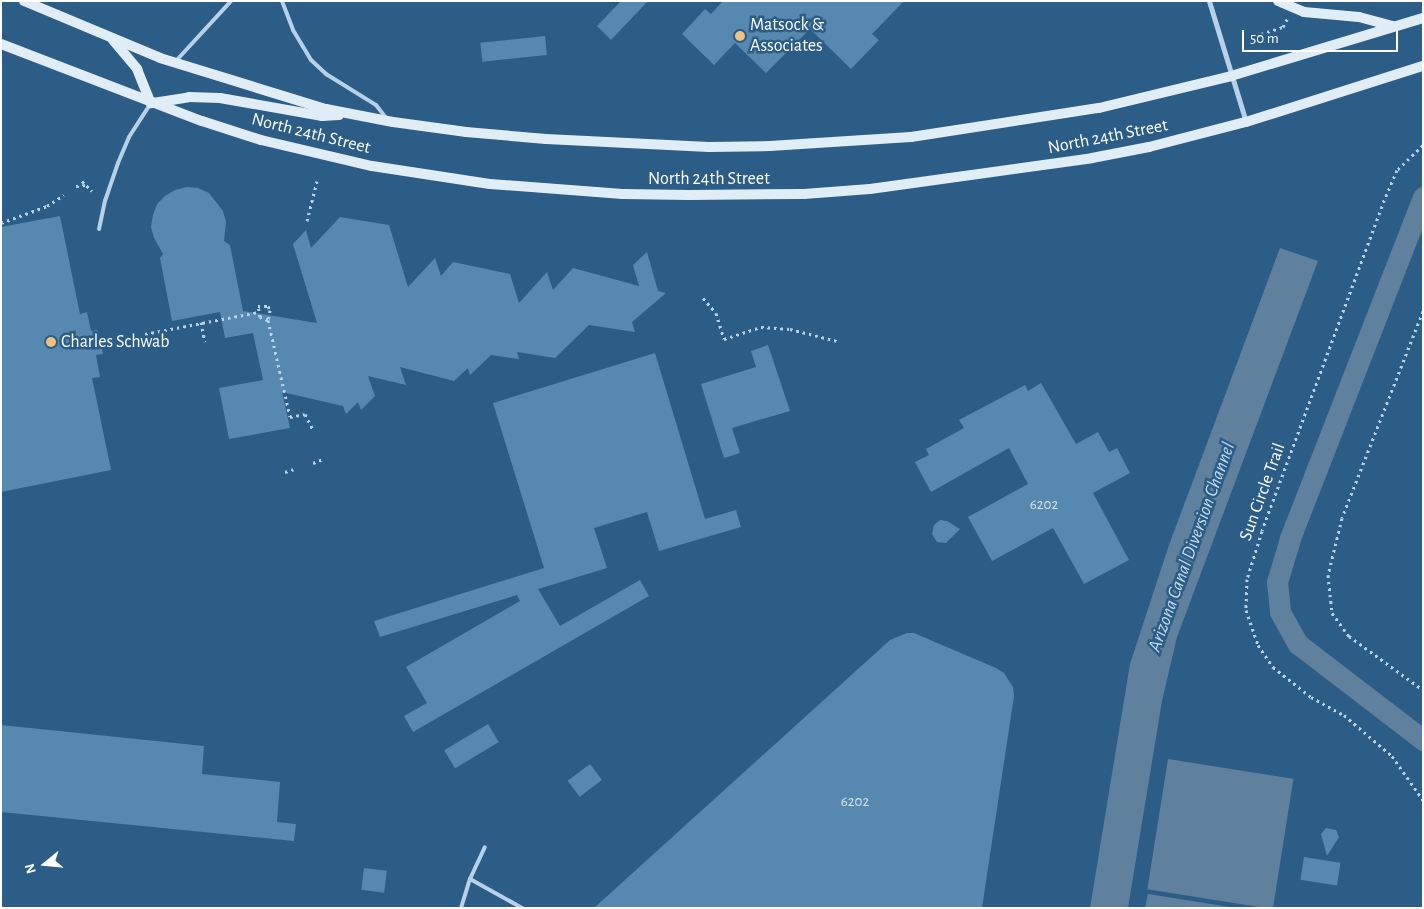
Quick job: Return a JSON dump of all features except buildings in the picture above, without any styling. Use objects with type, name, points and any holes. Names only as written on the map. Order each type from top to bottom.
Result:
[{"type":"main road","name":"North 24th Street","points":[[24,1],[174,62],[278,95],[354,115],[389,122],[536,138],[709,147],[832,143],[911,137],[1038,119],[1099,108],[1231,76],[1423,18]]},
{"type":"main road","points":[[1278,1],[1304,12],[1358,17],[1392,26]]},
{"type":"main road","points":[[112,38],[137,69],[150,103],[189,97],[220,98],[322,116],[354,115]]},
{"type":"main road","name":"North 24th Street","points":[[1,44],[150,103],[261,140],[372,166],[490,184],[623,194],[804,194],[926,183],[1092,158],[1158,145],[1246,122],[1423,66]]},
{"type":"street","points":[[1209,1],[1246,122]]},
{"type":"lane","points":[[174,62],[231,1]]},
{"type":"lane","points":[[282,1],[293,30],[311,60],[326,74],[376,106],[389,122]]},
{"type":"lane","points":[[99,229],[104,201],[118,163],[129,137],[150,103]]},
{"type":"lane","points":[[461,908],[470,879],[485,847]]},
{"type":"lane","points":[[470,879],[522,908]]},
{"type":"path","points":[[1251,37],[1283,27],[1288,18]]},
{"type":"path","points":[[1260,34],[1264,45]]},
{"type":"path","name":"Sun Circle Trail","points":[[1423,145],[1397,170],[1382,206],[1262,530],[1247,579],[1246,610],[1258,646],[1273,667],[1311,697],[1344,716],[1392,756],[1423,800]]},
{"type":"path","points":[[82,180],[92,192]]},
{"type":"path","points":[[307,221],[317,180]]},
{"type":"path","points":[[76,186],[87,186]]},
{"type":"path","points":[[1,223],[47,206],[64,195]]},
{"type":"path","points":[[704,298],[716,314],[724,339],[761,327],[790,329],[837,341]]},
{"type":"path","points":[[268,320],[260,317],[258,306],[268,306],[270,310],[268,320],[290,417],[305,414],[312,428]]},
{"type":"path","points":[[1423,311],[1342,518],[1328,575],[1332,613],[1349,636],[1423,690]]},
{"type":"path","points":[[145,334],[258,312]]},
{"type":"path","points":[[201,322],[205,342]]},
{"type":"path","points":[[314,463],[321,460]]},
{"type":"path","points":[[285,472],[294,469]]},
{"type":"water","name":"Arizona Canal Diversion Channel","points":[[1280,248],[1318,261],[1177,637],[1162,701],[1128,908],[1090,908],[1130,664],[1169,545]]},
{"type":"water","points":[[1168,759],[1293,779],[1273,908],[1147,889]]},
{"type":"water","points":[[1148,894],[1236,908],[1145,908]]},
{"type":"waterway","points":[[1423,197],[1290,539],[1277,582],[1280,612],[1298,644],[1423,740]]},
{"type":"place","name":"Matsock & Associates","points":[[740,36]]},
{"type":"place","name":"Charles Schwab","points":[[51,342]]}]
